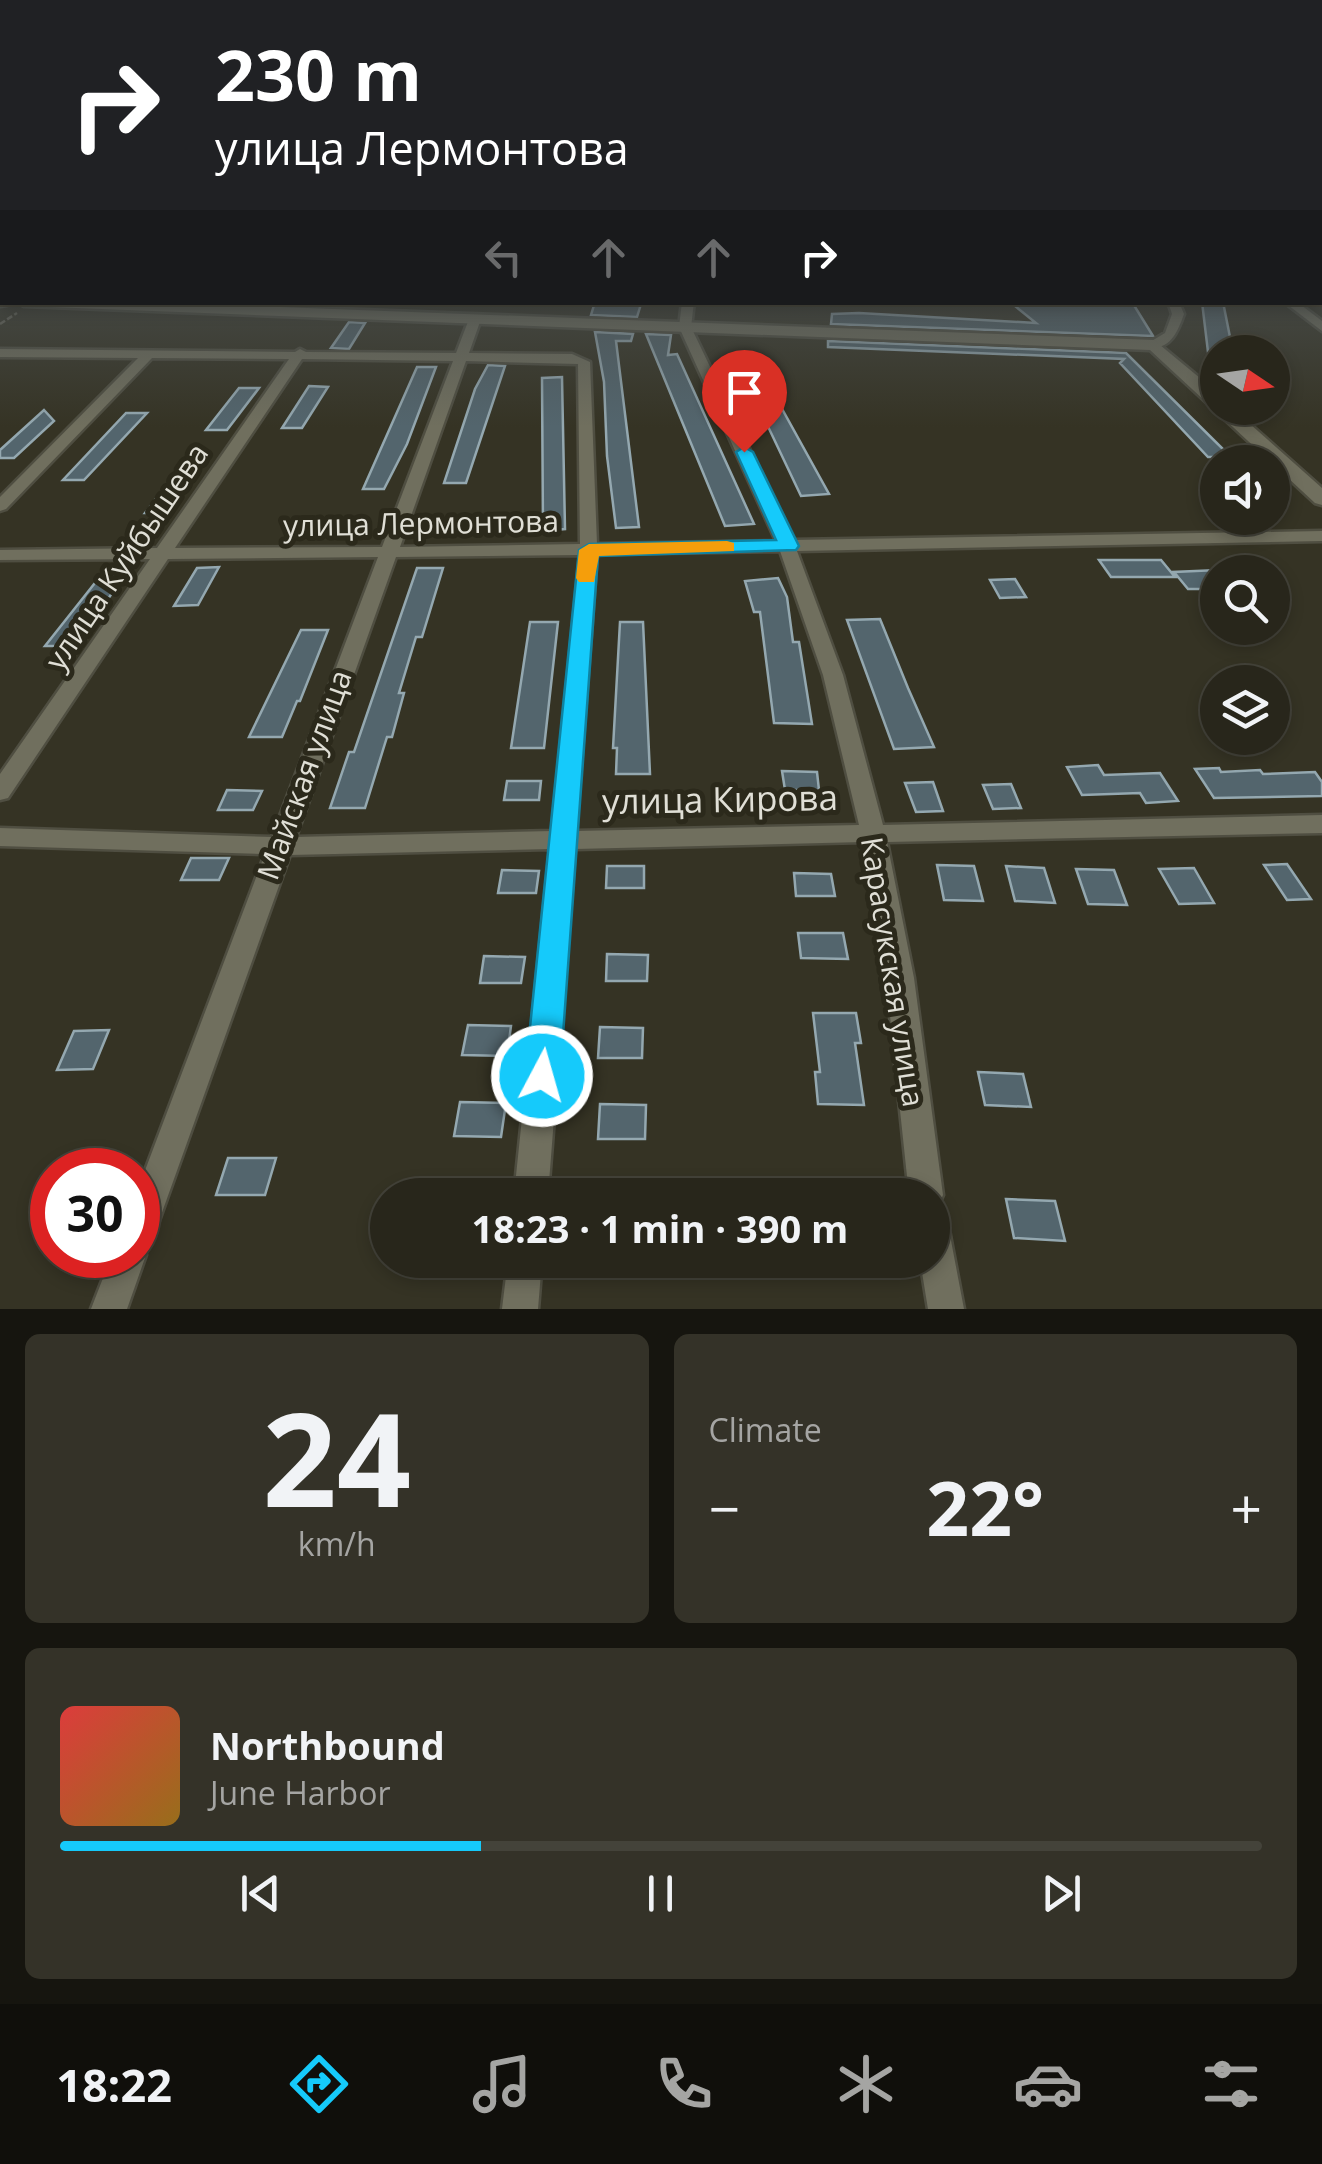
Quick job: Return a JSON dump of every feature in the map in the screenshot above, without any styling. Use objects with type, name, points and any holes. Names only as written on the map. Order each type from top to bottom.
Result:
[{"type":"street","points":[[104,305],[1154,345],[1170,335],[1178,314],[1174,305]]},
{"type":"street","points":[[685,327],[688,305]]},
{"type":"street","points":[[1293,305],[1322,326]]},
{"type":"street","name":"Майская улица","points":[[160,1172],[475,319]]},
{"type":"street","name":"Карасукская улица","points":[[685,327],[789,546],[833,674],[872,832],[906,1023],[923,1178]]},
{"type":"street","points":[[1154,345],[1200,387]]},
{"type":"street","points":[[0,506],[151,352]]},
{"type":"street","points":[[0,353],[460,354],[572,358],[584,362],[589,550],[533,1178]]},
{"type":"street","name":"улица Куйбышева","points":[[0,792],[300,353]]},
{"type":"street","points":[[1242,425],[1322,499]]},
{"type":"street","name":"улица Лермонтова","points":[[0,555],[589,550],[1322,536]]},
{"type":"street","name":"улица Кирова","points":[[0,837],[279,846],[1322,824]]},
{"type":"street","points":[[110,1309],[121,1278]]},
{"type":"street","points":[[520,1309],[523,1278]]},
{"type":"street","points":[[941,1278],[946,1309]]},
{"type":"building","points":[[594,305],[641,305],[637,317],[591,315]]},
{"type":"building","points":[[1014,305],[1134,305],[1153,336],[831,324],[832,314],[859,313],[1036,323]]},
{"type":"building","points":[[1202,305],[1224,305],[1230,335],[1206,335]]},
{"type":"building","points":[[349,322],[365,323],[349,349],[331,348]]},
{"type":"building","points":[[595,332],[633,334],[631,341],[616,341],[639,527],[616,528],[607,456],[604,382]]},
{"type":"building","points":[[646,334],[671,335],[668,355],[677,354],[754,524],[725,526]]},
{"type":"building","points":[[828,341],[1126,353],[1219,445],[1200,445],[1200,448],[1120,363],[1124,359],[828,347]]},
{"type":"building","points":[[488,365],[505,366],[466,483],[444,483],[475,389]]},
{"type":"building","points":[[417,367],[436,367],[407,444],[384,489],[363,489]]},
{"type":"building","points":[[762,375],[829,494],[801,496],[744,376]]},
{"type":"building","points":[[562,377],[565,529],[543,531],[542,378]]},
{"type":"building","points":[[309,386],[328,387],[302,428],[282,428]]},
{"type":"building","points":[[239,388],[259,388],[227,430],[206,430]]},
{"type":"building","points":[[44,410],[54,421],[14,458],[0,458],[0,450]]},
{"type":"building","points":[[126,413],[147,413],[84,480],[63,480]]},
{"type":"building","points":[[186,460],[205,460],[168,513],[145,513]]},
{"type":"building","points":[[1099,560],[1161,560],[1175,577],[1111,577]]},
{"type":"building","points":[[219,567],[198,605],[174,606],[197,568]]},
{"type":"building","points":[[417,568],[443,568],[422,637],[416,637],[399,693],[404,693],[392,737],[387,737],[365,808],[330,808],[349,752],[354,752]]},
{"type":"building","points":[[106,569],[129,569],[75,646],[45,646]]},
{"type":"building","points":[[1200,571],[1200,589],[1188,589],[1174,572]]},
{"type":"building","points":[[778,578],[787,597],[793,642],[799,642],[812,724],[774,723],[760,612],[754,612],[745,581]]},
{"type":"building","points":[[1015,579],[1026,597],[1000,598],[990,580]]},
{"type":"building","points":[[880,619],[934,747],[894,749],[847,620]]},
{"type":"building","points":[[530,622],[558,622],[544,748],[511,748]]},
{"type":"building","points":[[620,622],[643,622],[650,774],[616,774],[617,748],[613,748]]},
{"type":"building","points":[[301,630],[328,630],[300,701],[282,737],[249,737]]},
{"type":"building","points":[[1098,765],[1104,775],[1160,773],[1178,801],[1146,803],[1140,793],[1082,795],[1067,767]]},
{"type":"building","points":[[1219,768],[1221,772],[1260,770],[1263,774],[1315,772],[1322,782],[1322,796],[1214,798],[1195,769]]},
{"type":"building","points":[[782,771],[817,772],[819,790],[785,790]]},
{"type":"building","points":[[507,781],[541,781],[539,800],[504,800]]},
{"type":"building","points":[[933,782],[943,811],[916,812],[905,783]]},
{"type":"building","points":[[1011,784],[1021,808],[993,809],[983,785]]},
{"type":"building","points":[[227,790],[262,791],[253,810],[218,810]]},
{"type":"building","points":[[191,858],[229,858],[219,880],[181,880]]},
{"type":"building","points":[[1287,864],[1311,899],[1287,900],[1264,865]]},
{"type":"building","points":[[937,865],[974,866],[983,901],[944,900]]},
{"type":"building","points":[[607,866],[644,866],[644,888],[606,888]]},
{"type":"building","points":[[1006,866],[1044,868],[1055,903],[1015,901]]},
{"type":"building","points":[[1194,868],[1214,903],[1179,904],[1159,869]]},
{"type":"building","points":[[1076,869],[1114,870],[1127,905],[1088,904]]},
{"type":"building","points":[[502,870],[539,871],[536,893],[498,893]]},
{"type":"building","points":[[794,873],[831,874],[835,896],[796,896]]},
{"type":"building","points":[[798,933],[843,933],[848,959],[801,958]]},
{"type":"building","points":[[607,954],[648,955],[647,981],[606,981]]},
{"type":"building","points":[[484,956],[525,957],[521,983],[480,983]]},
{"type":"building","points":[[813,1013],[856,1013],[861,1043],[855,1043],[864,1105],[818,1104],[815,1072],[820,1072]]},
{"type":"building","points":[[468,1025],[511,1026],[507,1056],[462,1055]]},
{"type":"building","points":[[600,1027],[643,1028],[642,1058],[598,1058]]},
{"type":"building","points":[[109,1030],[93,1069],[57,1070],[74,1031]]},
{"type":"building","points":[[978,1072],[1023,1074],[1031,1107],[985,1105]]},
{"type":"building","points":[[460,1102],[506,1103],[501,1137],[454,1136]]},
{"type":"building","points":[[600,1104],[646,1105],[645,1139],[598,1139]]},
{"type":"building","points":[[228,1158],[276,1158],[265,1195],[216,1195]]},
{"type":"building","points":[[1006,1199],[1055,1201],[1065,1241],[1014,1238]]},
{"type":"slow traffic","points":[[587,578],[589,550],[727,547]]},
{"type":"route","points":[[542,1076],[589,550],[789,546],[744,452]]}]
